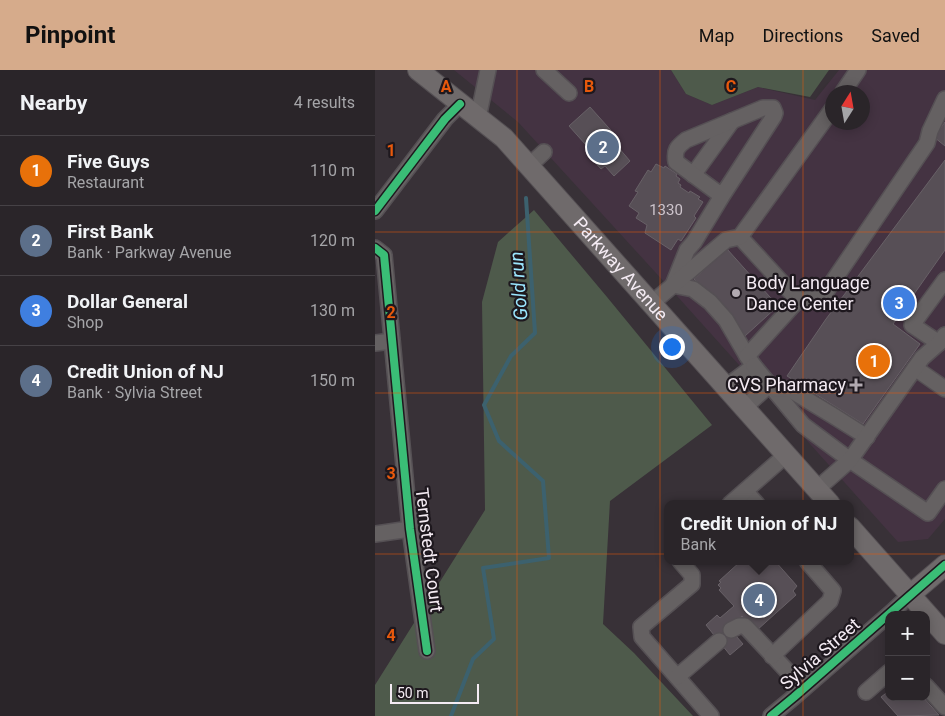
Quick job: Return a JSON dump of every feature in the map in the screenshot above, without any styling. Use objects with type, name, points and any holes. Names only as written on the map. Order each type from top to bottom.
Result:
[{"type":"main road","name":"Parkway Avenue","points":[[418,70],[504,138],[823,496]]},
{"type":"main road","points":[[854,531],[945,634]]},
{"type":"main road","points":[[911,594],[945,565]]},
{"type":"street","points":[[478,118],[488,70]]},
{"type":"street","points":[[545,70],[569,93]]},
{"type":"street","points":[[848,85],[858,70]]},
{"type":"street","points":[[726,387],[750,361],[798,300],[821,299],[927,142],[945,98]]},
{"type":"street","points":[[375,211],[445,119],[460,104]]},
{"type":"street","points":[[673,285],[687,250],[694,242],[774,116],[773,108],[763,108],[686,140],[679,145],[675,154],[676,162],[722,196]]},
{"type":"street","points":[[651,304],[726,240],[740,237],[825,119]]},
{"type":"street","points":[[693,175],[732,121]]},
{"type":"street","points":[[529,166],[544,152]]},
{"type":"street","points":[[740,237],[798,300]]},
{"type":"street","name":"Ternstedt Court","points":[[375,248],[384,255],[410,529],[427,651]]},
{"type":"street","points":[[823,496],[851,460],[915,368],[942,339],[912,325],[945,280]]},
{"type":"street","points":[[673,285],[693,289],[710,302],[726,320],[750,361],[803,425],[928,513],[945,490]]},
{"type":"street","points":[[375,343],[392,342]]},
{"type":"street","points":[[915,368],[945,389]]},
{"type":"street","points":[[744,408],[771,387],[789,389],[867,437]]},
{"type":"street","points":[[735,500],[786,455]]},
{"type":"street","points":[[745,491],[753,500]]},
{"type":"street","points":[[375,534],[410,529]]},
{"type":"street","points":[[683,565],[692,575],[692,584],[641,627],[642,637],[711,716]]},
{"type":"street","points":[[772,656],[830,601],[833,591],[810,565]]},
{"type":"street","name":"Sylvia Street","points":[[771,716],[911,594]]},
{"type":"street","points":[[731,630],[739,626],[745,626],[803,688]]},
{"type":"street","points":[[677,677],[719,641]]},
{"type":"street","points":[[866,692],[885,675]]},
{"type":"street","points":[[930,690],[945,707]]},
{"type":"shaded area","points":[[454,70],[671,70],[686,94],[712,105],[758,87],[815,100],[825,88],[825,130],[870,130],[870,85],[827,85],[839,70],[945,70],[945,519],[928,539],[898,542],[518,122]]},
{"type":"green space","points":[[671,70],[829,70],[810,97],[758,87],[712,105],[686,94]]},
{"type":"green space","points":[[534,210],[712,425],[610,501],[603,624],[634,653],[693,716],[375,716],[375,685],[485,510],[482,302],[498,242]]},
{"type":"building","points":[[590,107],[616,136],[612,140],[630,161],[614,176],[605,166],[601,169],[590,157],[594,154],[569,126]]},
{"type":"building","points":[[945,122],[945,146],[934,137]]},
{"type":"building","points":[[945,160],[945,250],[893,324],[920,344],[863,424],[787,376],[826,319]]},
{"type":"building","points":[[656,164],[664,168],[665,166],[677,174],[676,176],[680,179],[678,183],[681,185],[680,187],[700,197],[698,199],[703,202],[694,216],[696,218],[681,241],[678,239],[671,250],[645,233],[647,225],[636,218],[639,213],[629,206],[638,192],[635,191],[648,170],[651,172]]},
{"type":"building","name":"Body Language Dance Center","points":[[727,249],[778,306],[745,336],[694,279]]},
{"type":"building","points":[[737,565],[779,565],[797,586],[793,591],[796,595],[756,631],[742,616],[729,628],[743,644],[730,655],[706,625],[717,615],[720,618],[734,606],[719,590],[721,588],[718,585],[721,582],[719,581]]},
{"type":"building","points":[[885,694],[885,701],[927,701],[939,715],[898,716],[881,697]]},
{"type":"waterway","name":"Gold run","points":[[451,716],[473,659],[494,639],[483,568],[549,558],[543,481],[499,441],[484,405],[511,356],[535,333],[526,198]]},
{"type":"cycle path","points":[[375,211],[445,119],[460,104]]},
{"type":"cycle path","points":[[375,248],[384,255],[410,529],[427,651]]},
{"type":"cycle path","points":[[771,716],[945,565]]},
{"type":"place","name":"First Bank","points":[[603,147]]},
{"type":"place","name":"Body Language Dance Center","points":[[736,293]]},
{"type":"place","name":"Dollar General","points":[[899,303]]},
{"type":"place","name":"Five Guys","points":[[874,361]]},
{"type":"place","name":"CVS Pharmacy","points":[[856,385]]},
{"type":"place","name":"Credit Union of NJ","points":[[759,600]]}]
